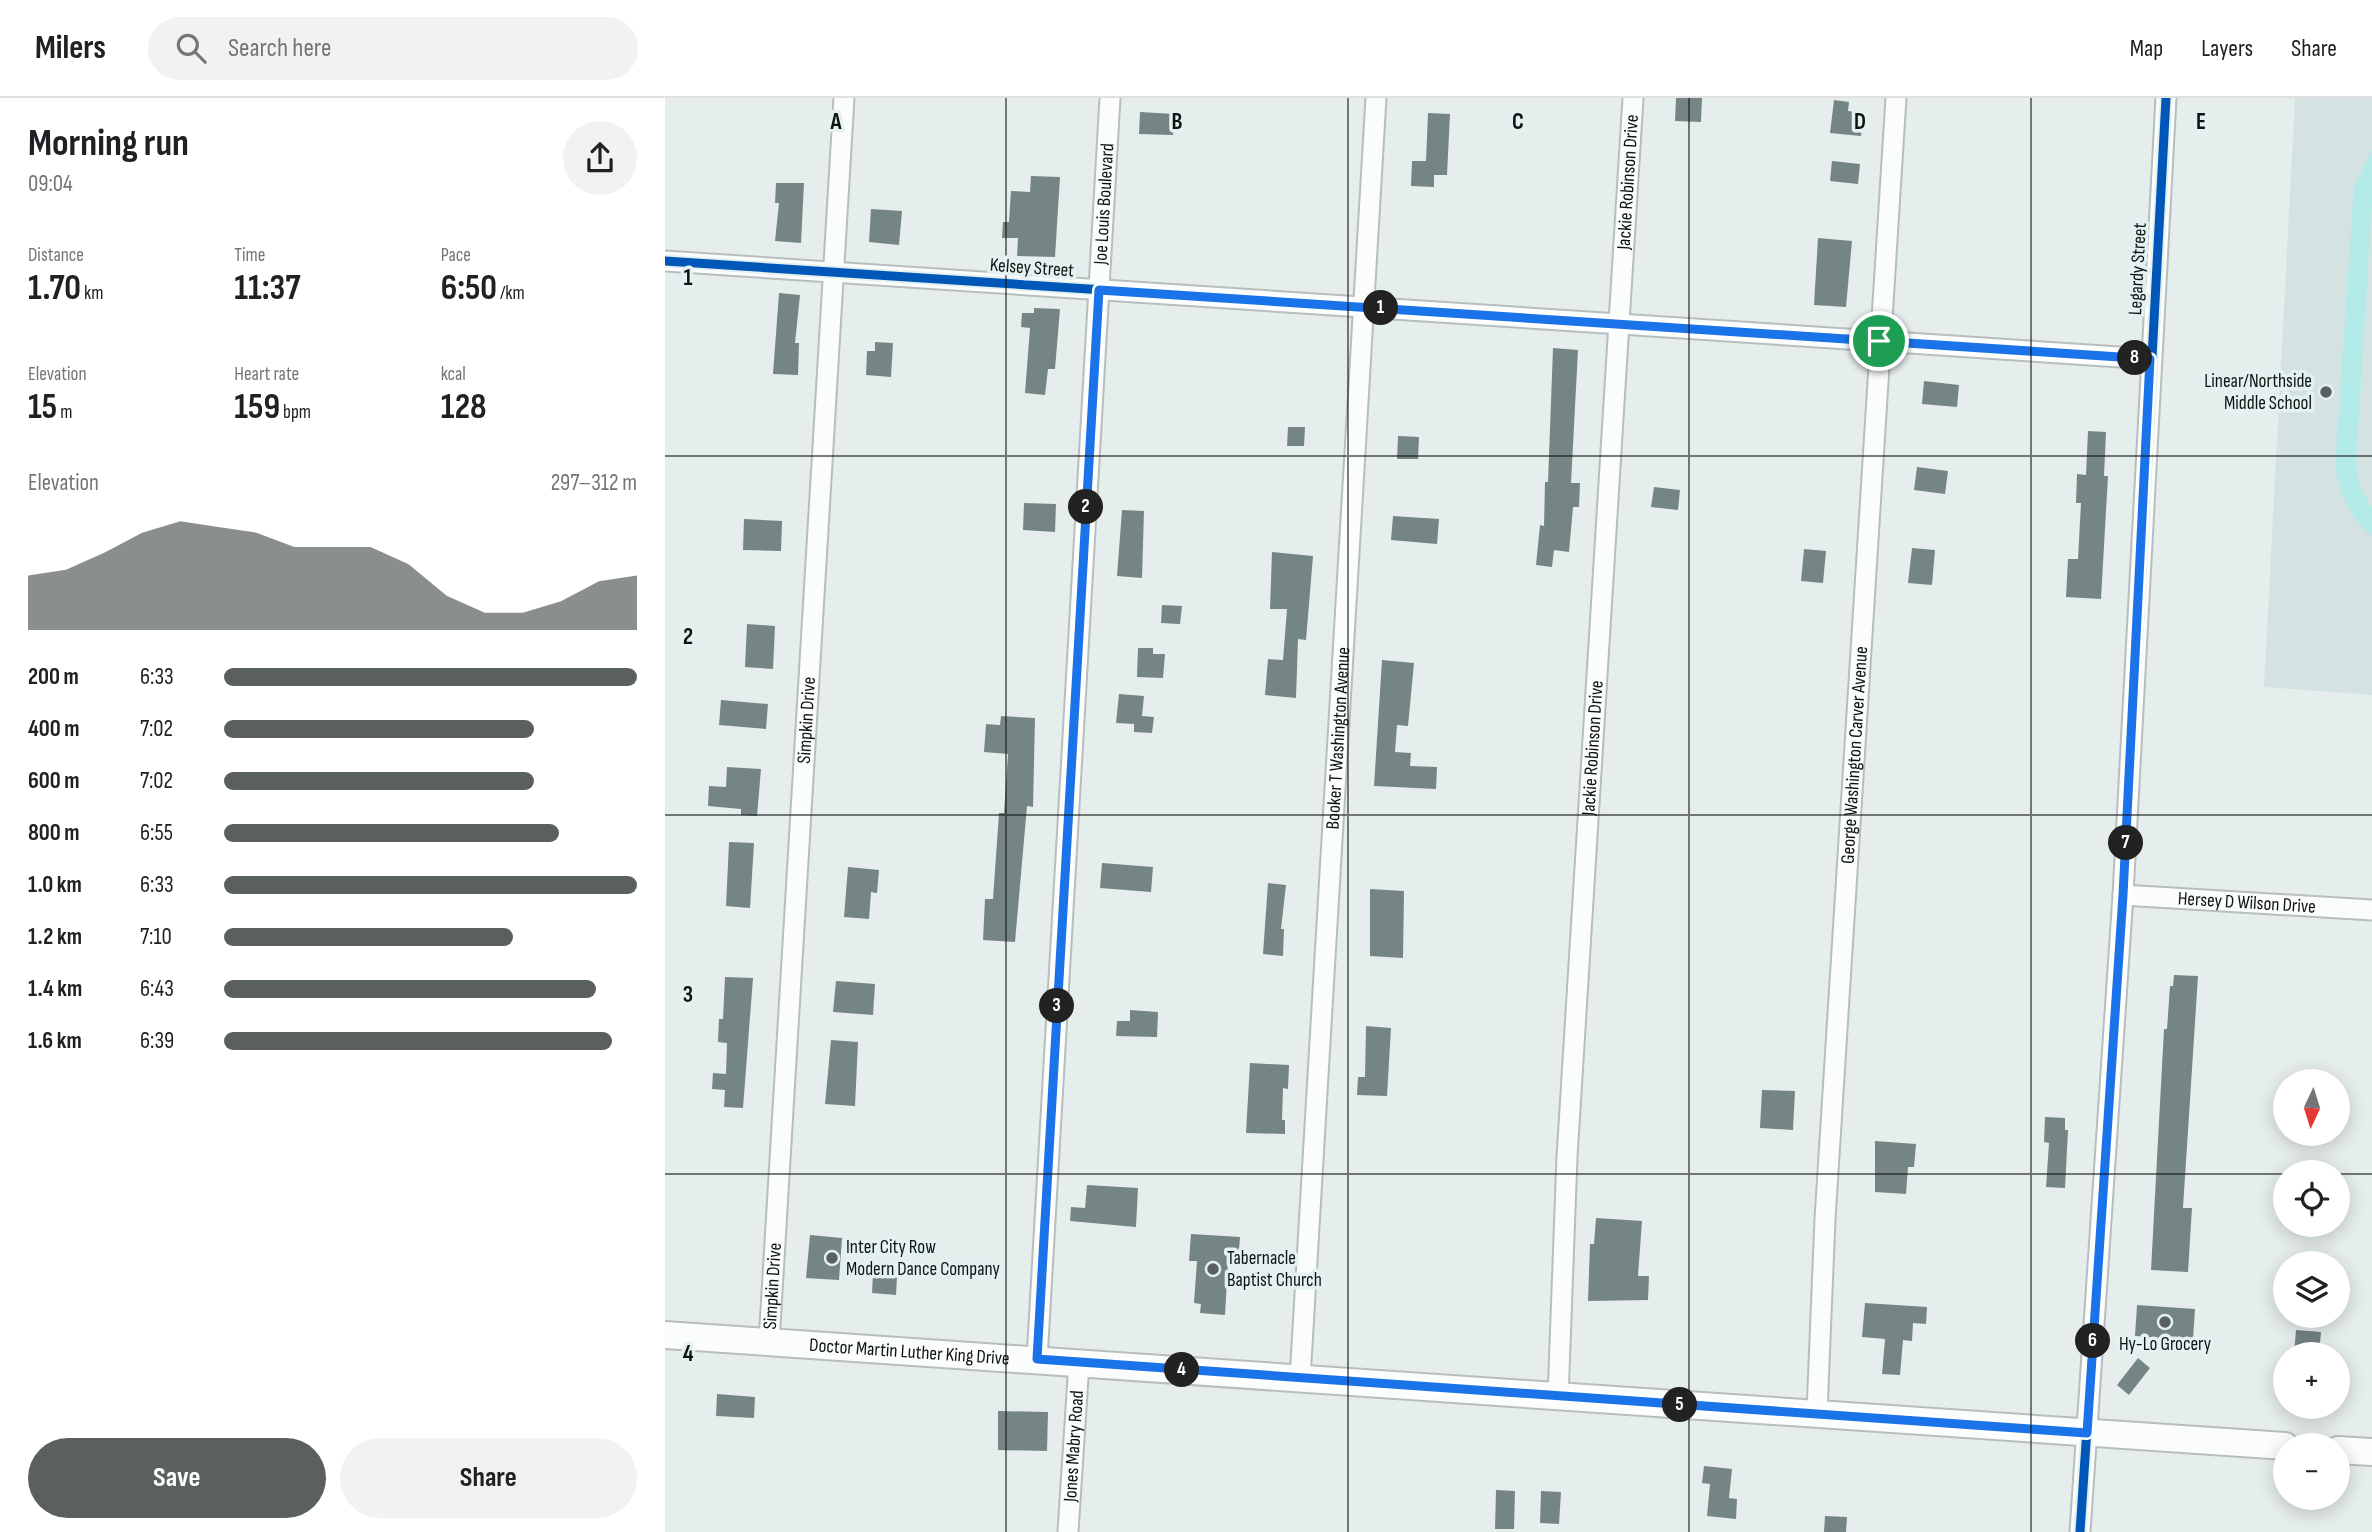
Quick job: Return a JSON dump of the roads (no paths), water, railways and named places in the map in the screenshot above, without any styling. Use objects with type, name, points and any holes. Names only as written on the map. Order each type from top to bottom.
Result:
[{"type":"main road","name":"Doctor Martin Luther King Drive","points":[[665,1335],[2273,1445]]},
{"type":"main road","points":[[2350,1451],[2372,1452]]},
{"type":"street","name":"Simpkin Drive","points":[[768,1342],[844,98]]},
{"type":"street","name":"Joe Louis Boulevard","points":[[1037,1359],[1110,98]]},
{"type":"street","name":"Booker T Washington Avenue","points":[[1300,1379],[1376,98]]},
{"type":"street","name":"Jackie Robinson Drive","points":[[1558,1398],[1567,1157],[1633,98]]},
{"type":"street","name":"George Washington Carver Avenue","points":[[1817,1412],[1825,1219],[1896,98]]},
{"type":"street","name":"Legardy Street","points":[[2080,1532],[2123,895],[2166,98]]},
{"type":"street","name":"Kelsey Street","points":[[665,261],[2150,359]]},
{"type":"street","name":"Hersey D Wilson Drive","points":[[2123,895],[2372,910]]},
{"type":"street","name":"Jones Mabry Road","points":[[1067,1532],[1079,1362]]},
{"type":"place","name":"Linear/Northside Middle School","points":[[2326,392]]},
{"type":"place","name":"Inter City Row Modern Dance Company","points":[[832,1258]]},
{"type":"place","name":"Tabernacle Baptist Church","points":[[1213,1269]]},
{"type":"place","name":"Hy-Lo Grocery","points":[[2165,1322]]}]
